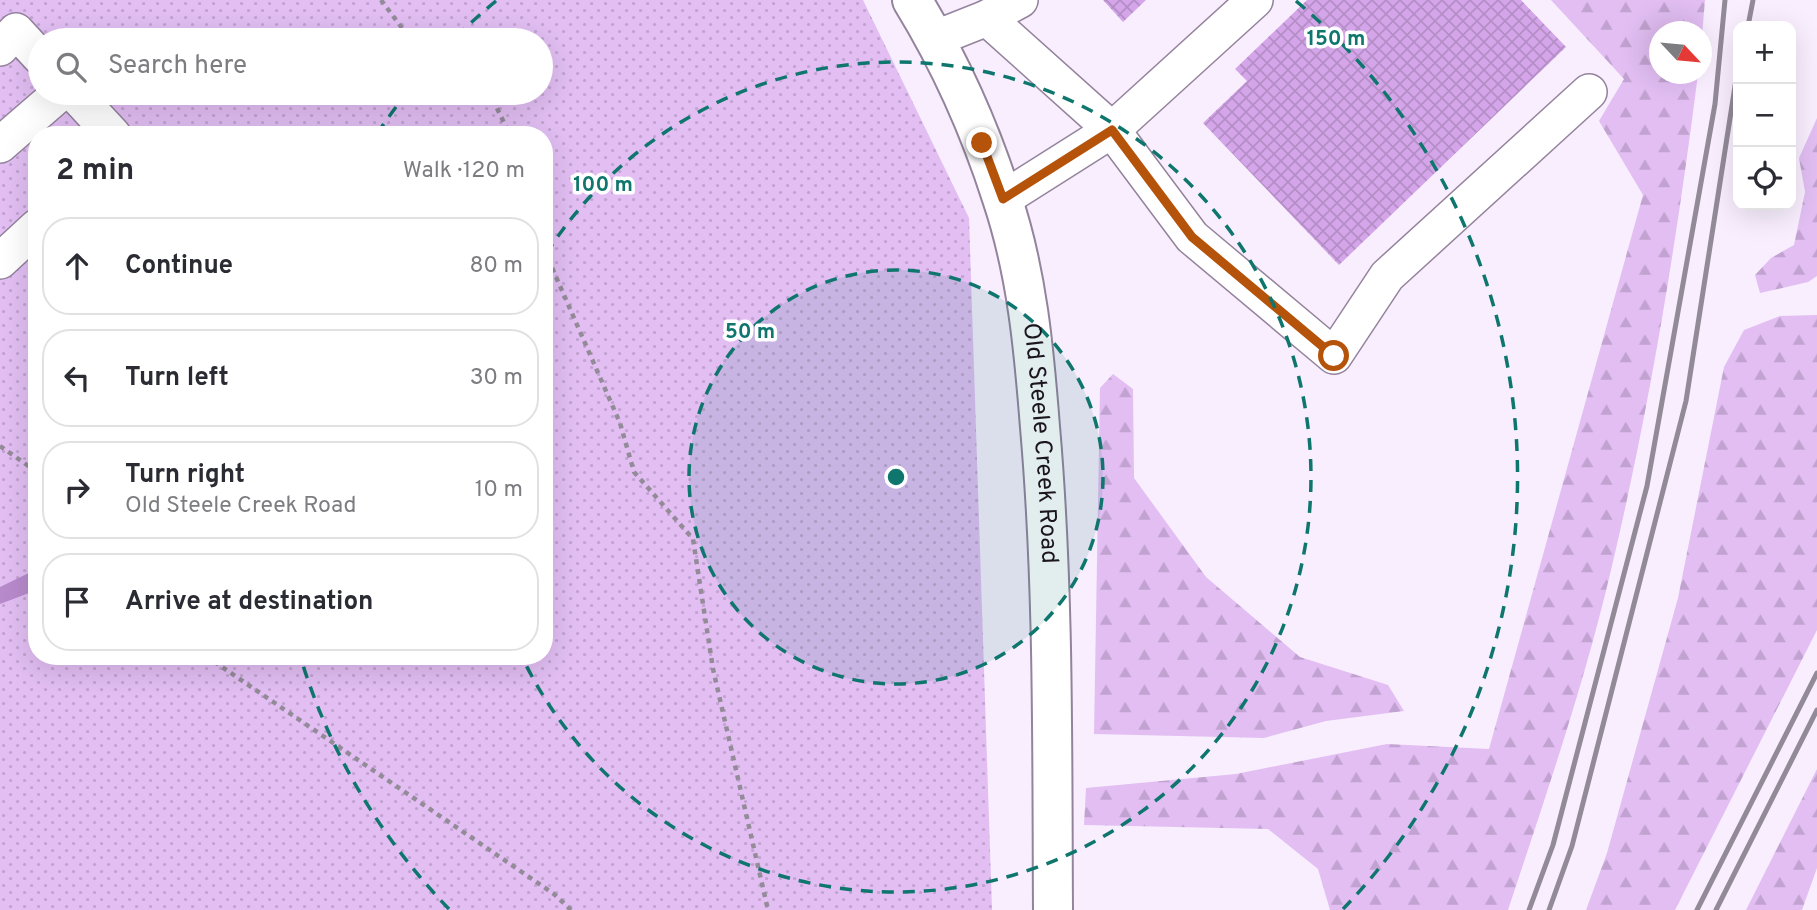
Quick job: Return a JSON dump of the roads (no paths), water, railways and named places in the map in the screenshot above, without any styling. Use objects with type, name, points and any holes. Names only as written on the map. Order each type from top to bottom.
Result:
[{"type":"main road","name":"Old Steele Creek Road","points":[[912,0],[934,39],[977,131],[1003,199],[1022,274],[1034,346],[1045,478],[1051,641],[1052,910]]},
{"type":"lane","points":[[934,39],[988,18],[1020,0]]},
{"type":"lane","points":[[1003,199],[1112,130],[1255,0]]},
{"type":"lane","points":[[988,18],[1112,130],[1192,237],[1334,356],[1387,276],[1589,92]]},
{"type":"lane","points":[[0,48],[16,31],[28,44]]},
{"type":"lane","points":[[0,145],[46,105]]},
{"type":"lane","points":[[85,105],[105,126]]},
{"type":"lane","points":[[0,261],[28,235]]},
{"type":"railway","points":[[1529,910],[1553,845],[1647,486],[1715,104],[1725,0]]},
{"type":"railway","points":[[1749,21],[1753,0]]},
{"type":"railway","points":[[1549,910],[1572,846],[1686,401],[1735,84]]},
{"type":"railway","points":[[1697,910],[1817,673]]},
{"type":"railway","points":[[1716,910],[1817,710]]}]
